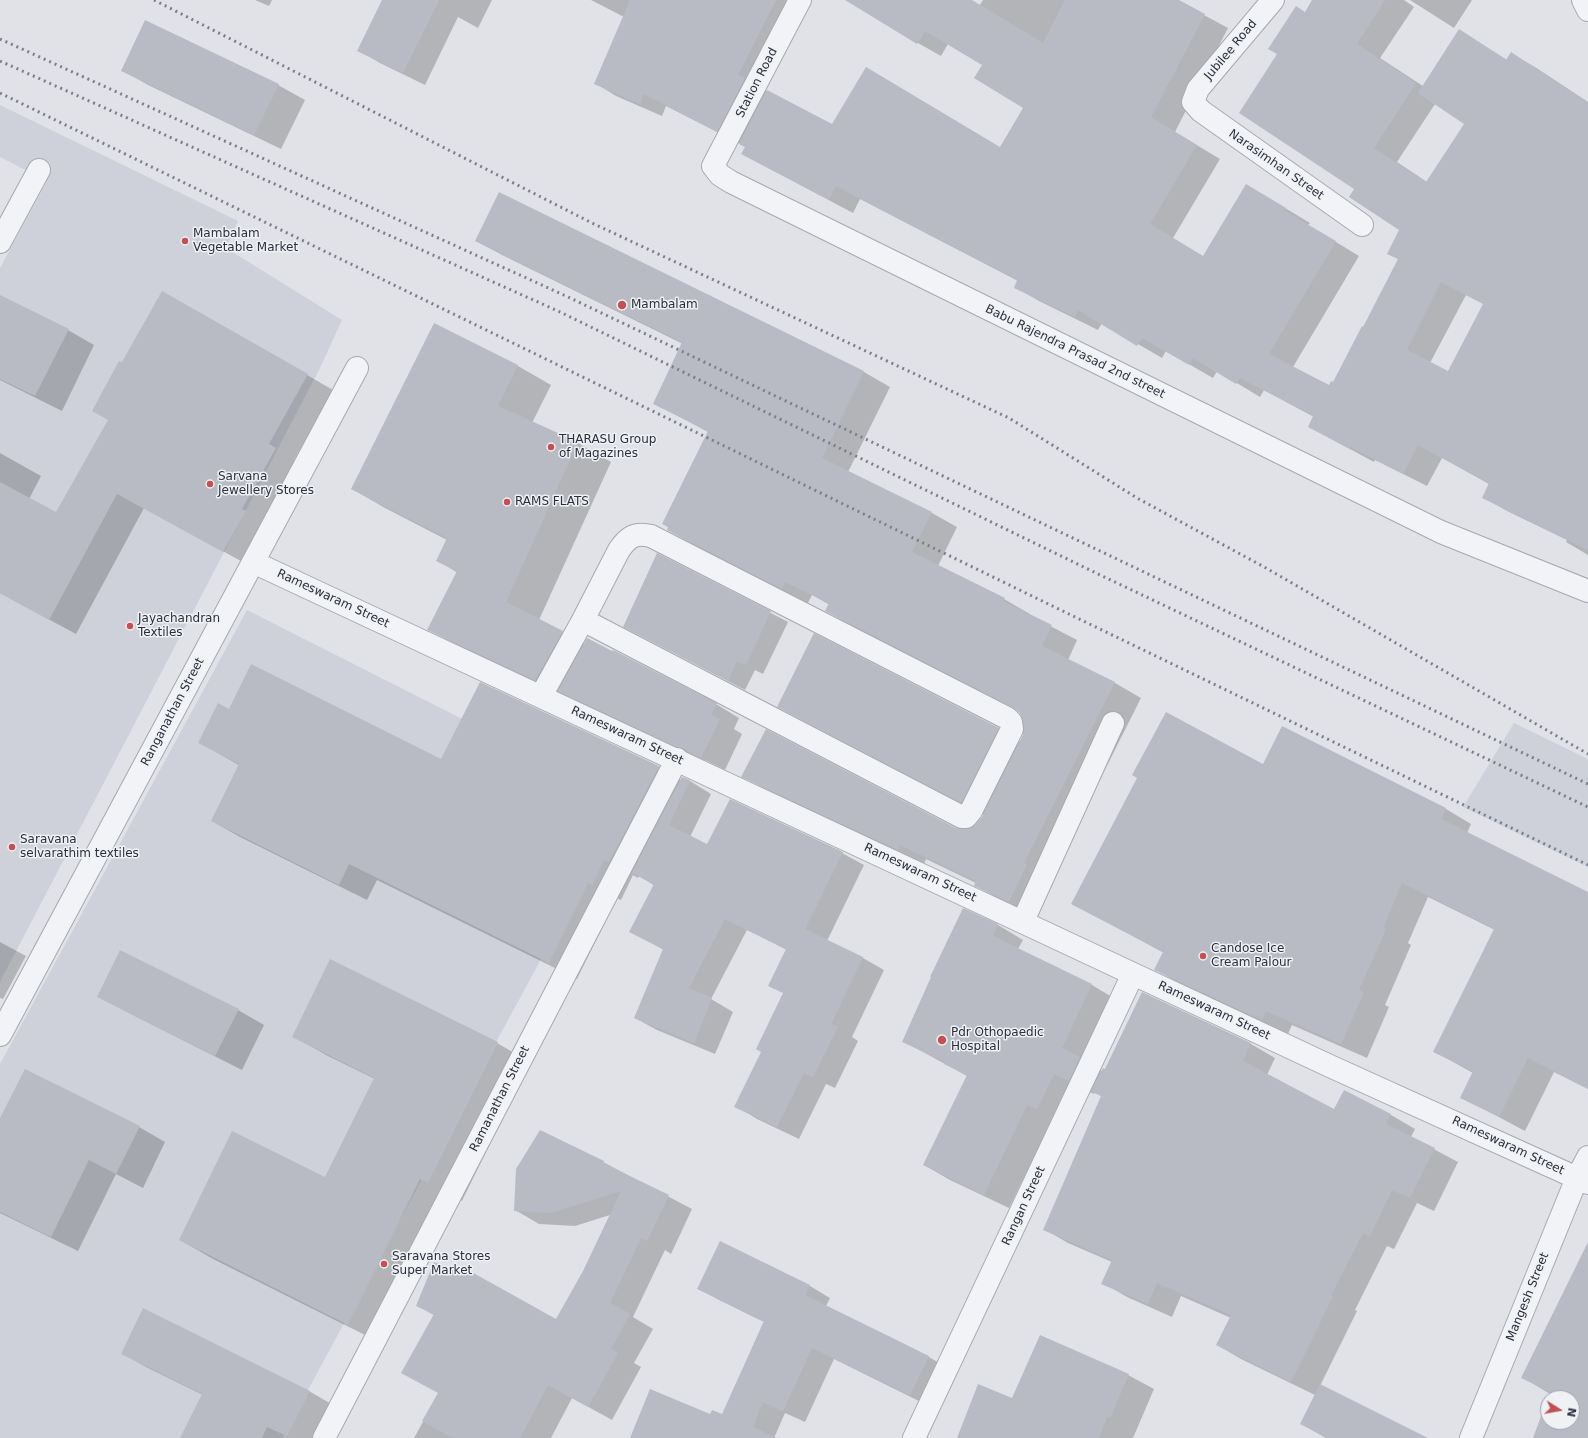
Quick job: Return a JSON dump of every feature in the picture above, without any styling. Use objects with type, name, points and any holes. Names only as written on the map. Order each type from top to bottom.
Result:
[{"type":"street","name":"Station Road","points":[[713,166],[800,0]]},
{"type":"street","name":"Jubilee Road","points":[[1193,102],[1198,89],[1273,0]]},
{"type":"street","points":[[1583,0],[1588,10]]},
{"type":"street","name":"Narasimhan Street","points":[[1193,102],[1201,112],[1362,225]]},
{"type":"street","name":"Babu Rajendra Prasad 2nd street","points":[[713,166],[720,175],[731,182],[1441,532],[1588,591]]},
{"type":"street","points":[[0,242],[40,170]]},
{"type":"street","name":"Ranganathan Street","points":[[0,1035],[358,368]]},
{"type":"street","points":[[541,696],[583,620],[619,550],[626,540],[633,536],[642,534],[651,536],[1007,718],[1011,722],[1012,729],[971,811],[966,817],[962,817],[583,620]]},
{"type":"street","name":"Rameswaram Street","points":[[253,562],[1023,921],[1332,1067],[1583,1180]]},
{"type":"street","points":[[1023,921],[1113,723]]},
{"type":"street","name":"Ramanathan Street","points":[[324,1438],[676,759]]},
{"type":"street","name":"Rangan Street","points":[[914,1438],[1134,974]]},
{"type":"street","name":"Mangesh Street","points":[[1471,1438],[1583,1180],[1588,1156]]},
{"type":"shaded area","points":[[0,105],[238,221],[226,248],[342,320],[320,368],[0,982],[0,268],[47,181],[0,157]]},
{"type":"shaded area","points":[[247,610],[626,802],[282,1438],[0,1438],[0,1064]]},
{"type":"shaded area","points":[[1514,723],[1588,759],[1588,867],[1463,807]]},
{"type":"building","points":[[382,0],[439,0],[403,73],[357,51]]},
{"type":"building","points":[[630,0],[776,0],[738,75],[745,78],[717,132],[644,94],[640,104],[594,84]]},
{"type":"building","points":[[845,0],[972,0],[1043,43],[1065,0],[1179,0],[1205,14],[1151,117],[1197,145],[1150,224],[1203,256],[1246,184],[1286,208],[1285,211],[1336,241],[1269,354],[1329,385],[1331,381],[1333,382],[1398,259],[1387,254],[1399,230],[1349,197],[1354,189],[1239,113],[1277,54],[1268,49],[1296,6],[1305,12],[1312,0],[1385,0],[1357,44],[1416,83],[1374,148],[1426,182],[1464,124],[1418,93],[1459,29],[1506,60],[1511,52],[1588,103],[1588,550],[1482,498],[1489,483],[1418,445],[1403,474],[1308,427],[1313,416],[1240,378],[1236,384],[1193,358],[1189,365],[1142,338],[1137,346],[1078,310],[1075,317],[1014,288],[1017,280],[836,186],[829,200],[741,154],[745,147],[739,144],[767,90],[832,124],[866,67],[1000,147],[1023,108],[974,78],[982,65],[925,31],[917,44]],"holes":[[[1441,282],[1483,304],[1448,371],[1407,350]]]},
{"type":"building","points":[[145,20],[279,84],[254,135],[121,71]]},
{"type":"building","points":[[499,192],[864,371],[822,458],[932,512],[912,552],[1005,598],[1003,601],[1052,625],[1042,646],[1115,682],[1024,863],[1027,864],[1009,902],[974,886],[976,881],[900,845],[898,850],[741,777],[766,729],[956,828],[966,829],[975,825],[982,817],[1023,735],[1023,720],[1020,713],[1013,707],[825,611],[829,603],[785,582],[782,589],[667,530],[668,527],[662,524],[708,431],[653,404],[682,342],[475,241]]},
{"type":"building","points":[[162,291],[308,374],[269,444],[276,448],[242,509],[246,511],[223,552],[117,494],[49,620],[0,593],[0,482],[56,512],[108,420],[92,411],[119,361],[122,362]]},
{"type":"building","points":[[0,295],[69,329],[35,396],[0,379]]},
{"type":"building","points":[[434,323],[518,365],[498,406],[578,442],[506,602],[563,631],[535,680],[427,630],[457,571],[436,561],[447,538],[351,489]]},
{"type":"building","points":[[657,553],[771,611],[746,665],[737,661],[728,681],[623,627]]},
{"type":"building","points":[[814,633],[999,728],[961,803],[777,707]]},
{"type":"building","points":[[587,638],[717,703],[711,715],[720,719],[701,758],[558,691]]},
{"type":"building","points":[[251,664],[441,759],[480,682],[659,766],[609,862],[604,860],[592,885],[588,883],[549,963],[349,864],[339,885],[211,821],[239,764],[198,743],[218,703],[229,709]]},
{"type":"building","points":[[1166,712],[1263,764],[1282,726],[1446,808],[1441,819],[1588,892],[1588,1089],[1528,1058],[1499,1117],[1460,1098],[1473,1071],[1433,1052],[1494,929],[1402,883],[1383,928],[1386,929],[1359,990],[1364,992],[1341,1044],[1266,1011],[1262,1020],[1154,970],[1163,952],[1071,904],[1137,778],[1132,775]]},
{"type":"building","points":[[682,777],[690,780],[669,825],[707,844],[730,799],[843,852],[805,929],[863,957],[831,1024],[838,1027],[813,1077],[804,1073],[777,1127],[734,1107],[761,1052],[756,1049],[783,993],[768,986],[786,949],[725,919],[689,988],[712,998],[694,1043],[634,1018],[663,949],[629,932],[654,884],[632,873]]},
{"type":"building","points":[[963,908],[998,924],[993,936],[1092,984],[1062,1048],[1080,1057],[1069,1081],[1054,1074],[1037,1109],[1027,1105],[984,1195],[923,1165],[967,1075],[944,1064],[945,1062],[902,1042],[930,977]]},
{"type":"building","points":[[120,950],[239,1009],[215,1056],[97,997]]},
{"type":"building","points":[[330,959],[498,1042],[428,1183],[420,1179],[348,1325],[179,1240],[232,1131],[325,1177],[374,1078],[292,1037]]},
{"type":"building","points":[[1142,992],[1251,1043],[1243,1061],[1334,1109],[1344,1090],[1391,1114],[1386,1124],[1435,1148],[1410,1198],[1392,1190],[1370,1236],[1363,1233],[1331,1295],[1333,1296],[1291,1382],[1216,1345],[1231,1315],[1157,1283],[1148,1304],[1101,1284],[1112,1260],[1043,1230],[1101,1096],[1091,1091],[1103,1068],[1105,1069]]},
{"type":"building","points":[[25,1069],[140,1126],[116,1174],[89,1160],[51,1237],[0,1212],[0,1118]]},
{"type":"building","points":[[540,1130],[669,1195],[647,1241],[641,1238],[610,1303],[630,1314],[611,1349],[618,1353],[588,1407],[548,1385],[520,1438],[453,1438],[422,1421],[438,1393],[401,1373],[434,1314],[416,1306],[434,1262],[465,1275],[468,1270],[556,1319],[583,1271],[621,1191],[551,1213],[514,1211],[516,1169]]},
{"type":"building","points":[[720,1241],[810,1285],[805,1295],[929,1356],[910,1395],[812,1348],[783,1411],[763,1402],[753,1427],[777,1438],[630,1438],[650,1389],[710,1414],[712,1410],[722,1414],[764,1321],[697,1289]]},
{"type":"building","points":[[1588,1242],[1588,1438],[1533,1438],[1540,1419],[1540,1430],[1580,1430],[1580,1390],[1546,1390],[1521,1378]]},
{"type":"building","points":[[143,1308],[310,1391],[287,1436],[267,1427],[262,1438],[180,1438],[202,1394],[121,1354]]},
{"type":"building","points":[[1040,1335],[1129,1374],[1110,1418],[1107,1417],[1099,1438],[957,1438],[978,1384],[1012,1398]]},
{"type":"building","points":[[1320,1384],[1428,1438],[1328,1438],[1300,1424]]},
{"type":"railway","points":[[154,0],[592,223],[1009,418],[1137,498],[1266,568],[1588,754]]},
{"type":"railway","points":[[0,39],[566,296],[1588,784]]},
{"type":"railway","points":[[0,61],[558,311],[1096,573],[1588,807]]},
{"type":"railway","points":[[0,93],[1073,616],[1588,865]]},
{"type":"place","name":"Mambalam Vegetable Market","points":[[185,241]]},
{"type":"place","name":"Mambalam","points":[[622,305]]},
{"type":"place","name":"THARASU Group of Magazines","points":[[551,447]]},
{"type":"place","name":"Sarvana Jewellery Stores","points":[[210,484]]},
{"type":"place","name":"RAMS FLATS","points":[[507,502]]},
{"type":"place","name":"Jayachandran Textiles","points":[[130,626]]},
{"type":"place","name":"Saravana selvarathim textiles","points":[[12,847]]},
{"type":"place","name":"Candose Ice Cream Palour","points":[[1203,956]]},
{"type":"place","name":"Pdr Othopaedic Hospital","points":[[942,1040]]},
{"type":"place","name":"Saravana Stores Super Market","points":[[384,1264]]}]
